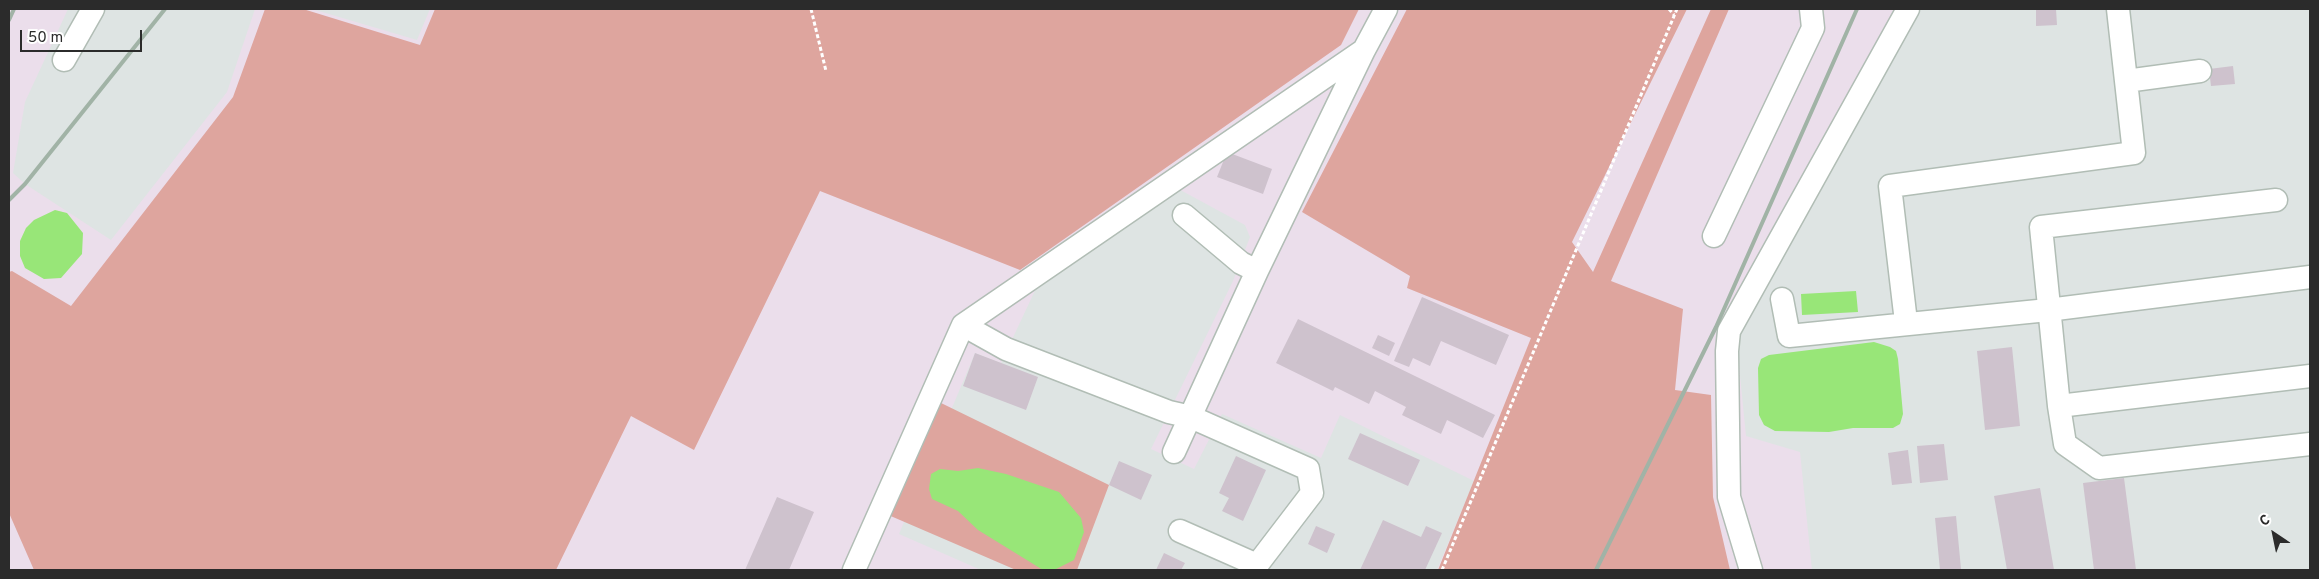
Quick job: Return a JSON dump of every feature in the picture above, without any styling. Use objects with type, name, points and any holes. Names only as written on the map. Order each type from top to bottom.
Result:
[{"type":"street","points":[[64,60],[93,9]]},
{"type":"street","points":[[1174,452],[1257,271],[1364,50],[1386,9]]},
{"type":"street","points":[[1714,236],[1812,28],[1811,9]]},
{"type":"street","points":[[1751,570],[1729,497],[1726,351],[1729,332],[1908,9]]},
{"type":"street","points":[[1906,322],[1890,186],[2134,153],[2118,9]]},
{"type":"street","points":[[854,570],[963,325],[1364,50]]},
{"type":"street","points":[[2126,81],[2200,71]]},
{"type":"street","points":[[2276,200],[2041,227],[2059,406],[2065,444],[2099,468],[2310,444]]},
{"type":"street","points":[[1184,215],[1240,263],[1257,271]]},
{"type":"street","points":[[1782,300],[1789,336],[1906,322],[2048,310],[2310,277]]},
{"type":"street","points":[[963,325],[1006,349],[1169,412],[1190,417],[1308,469],[1312,494],[1257,565],[1180,530]]},
{"type":"street","points":[[2059,406],[2310,376]]},
{"type":"path","points":[[811,9],[826,71]]},
{"type":"path","points":[[1669,9],[1674,15]]},
{"type":"path","points":[[1442,570],[1677,9]]},
{"type":"shaded area","points":[[68,9],[255,9],[227,92],[111,240],[25,184],[13,173],[25,102]]},
{"type":"shaded area","points":[[265,9],[303,9],[420,45],[435,9],[1359,9],[1341,45],[1020,270],[820,191],[694,450],[631,416],[556,570],[34,570],[9,513],[9,272],[12,271],[71,306],[233,97]]},
{"type":"shaded area","points":[[312,9],[430,9],[417,40]]},
{"type":"shaded area","points":[[1407,9],[1687,9],[1572,242],[1593,272],[1711,9],[1729,9],[1611,281],[1683,309],[1675,390],[1711,395],[1713,497],[1730,570],[1438,570],[1531,338],[1407,288],[1410,276],[1302,212]]},
{"type":"shaded area","points":[[1918,9],[2310,9],[2310,570],[1812,570],[1800,452],[1746,436],[1736,336]]},
{"type":"shaded area","points":[[1173,186],[1245,225],[1250,237],[1233,281],[1151,449],[1194,469],[1222,414],[1321,458],[1340,415],[1474,481],[1437,570],[981,570],[899,534],[975,353],[1001,363],[1039,282]]},
{"type":"shaded area","points":[[55,210],[67,213],[83,233],[82,254],[61,278],[44,279],[25,268],[20,256],[20,241],[26,228],[34,220]]},
{"type":"shaded area","points":[[1856,291],[1858,312],[1802,315],[1801,294]]},
{"type":"shaded area","points":[[1874,342],[1896,351],[1903,414],[1900,424],[1893,428],[1853,428],[1829,432],[1775,431],[1764,425],[1759,415],[1758,368],[1761,359],[1769,355]]},
{"type":"shaded area","points":[[939,402],[1109,485],[1077,570],[1016,570],[886,514]]},
{"type":"shaded area","points":[[978,468],[1006,474],[1059,492],[1081,518],[1084,532],[1074,560],[1054,570],[1043,570],[978,530],[958,511],[932,499],[929,489],[931,474],[940,469],[958,471]]},
{"type":"building","points":[[2036,9],[2056,9],[2057,25],[2036,26]]},
{"type":"building","points":[[2233,66],[2235,84],[2211,86],[2209,69]]},
{"type":"building","points":[[1227,152],[1272,169],[1263,194],[1217,177]]},
{"type":"building","points":[[1422,297],[1509,335],[1496,365],[1441,341],[1430,366],[1413,358],[1409,367],[1394,361]]},
{"type":"building","points":[[1298,319],[1495,415],[1483,438],[1447,420],[1441,434],[1402,415],[1406,407],[1375,391],[1369,404],[1335,387],[1333,391],[1276,363]]},
{"type":"building","points":[[1378,335],[1395,343],[1389,356],[1372,348]]},
{"type":"building","points":[[2012,347],[2020,426],[1985,430],[1977,351]]},
{"type":"building","points":[[975,353],[1038,377],[1026,410],[963,386]]},
{"type":"building","points":[[1360,433],[1420,460],[1408,486],[1348,459]]},
{"type":"building","points":[[1944,444],[1948,480],[1920,483],[1917,446]]},
{"type":"building","points":[[1908,450],[1912,483],[1892,485],[1888,453]]},
{"type":"building","points":[[1236,456],[1266,470],[1243,521],[1222,511],[1229,498],[1219,493]]},
{"type":"building","points":[[1119,461],[1152,475],[1141,500],[1109,485]]},
{"type":"building","points":[[2124,478],[2136,570],[2094,570],[2083,483]]},
{"type":"building","points":[[2040,488],[2054,570],[2007,570],[1994,496]]},
{"type":"building","points":[[777,497],[814,512],[789,570],[745,570]]},
{"type":"building","points":[[1956,516],[1961,569],[1940,570],[1935,518]]},
{"type":"building","points":[[1383,520],[1421,537],[1426,526],[1442,533],[1425,570],[1360,570]]},
{"type":"building","points":[[1316,526],[1335,534],[1327,553],[1308,544]]},
{"type":"building","points":[[1164,553],[1185,563],[1181,570],[1156,570]]},
{"type":"railway","points":[[9,20],[14,9]]},
{"type":"railway","points":[[9,200],[25,184],[165,9]]},
{"type":"railway","points":[[1596,570],[1716,327],[1857,9]]}]
